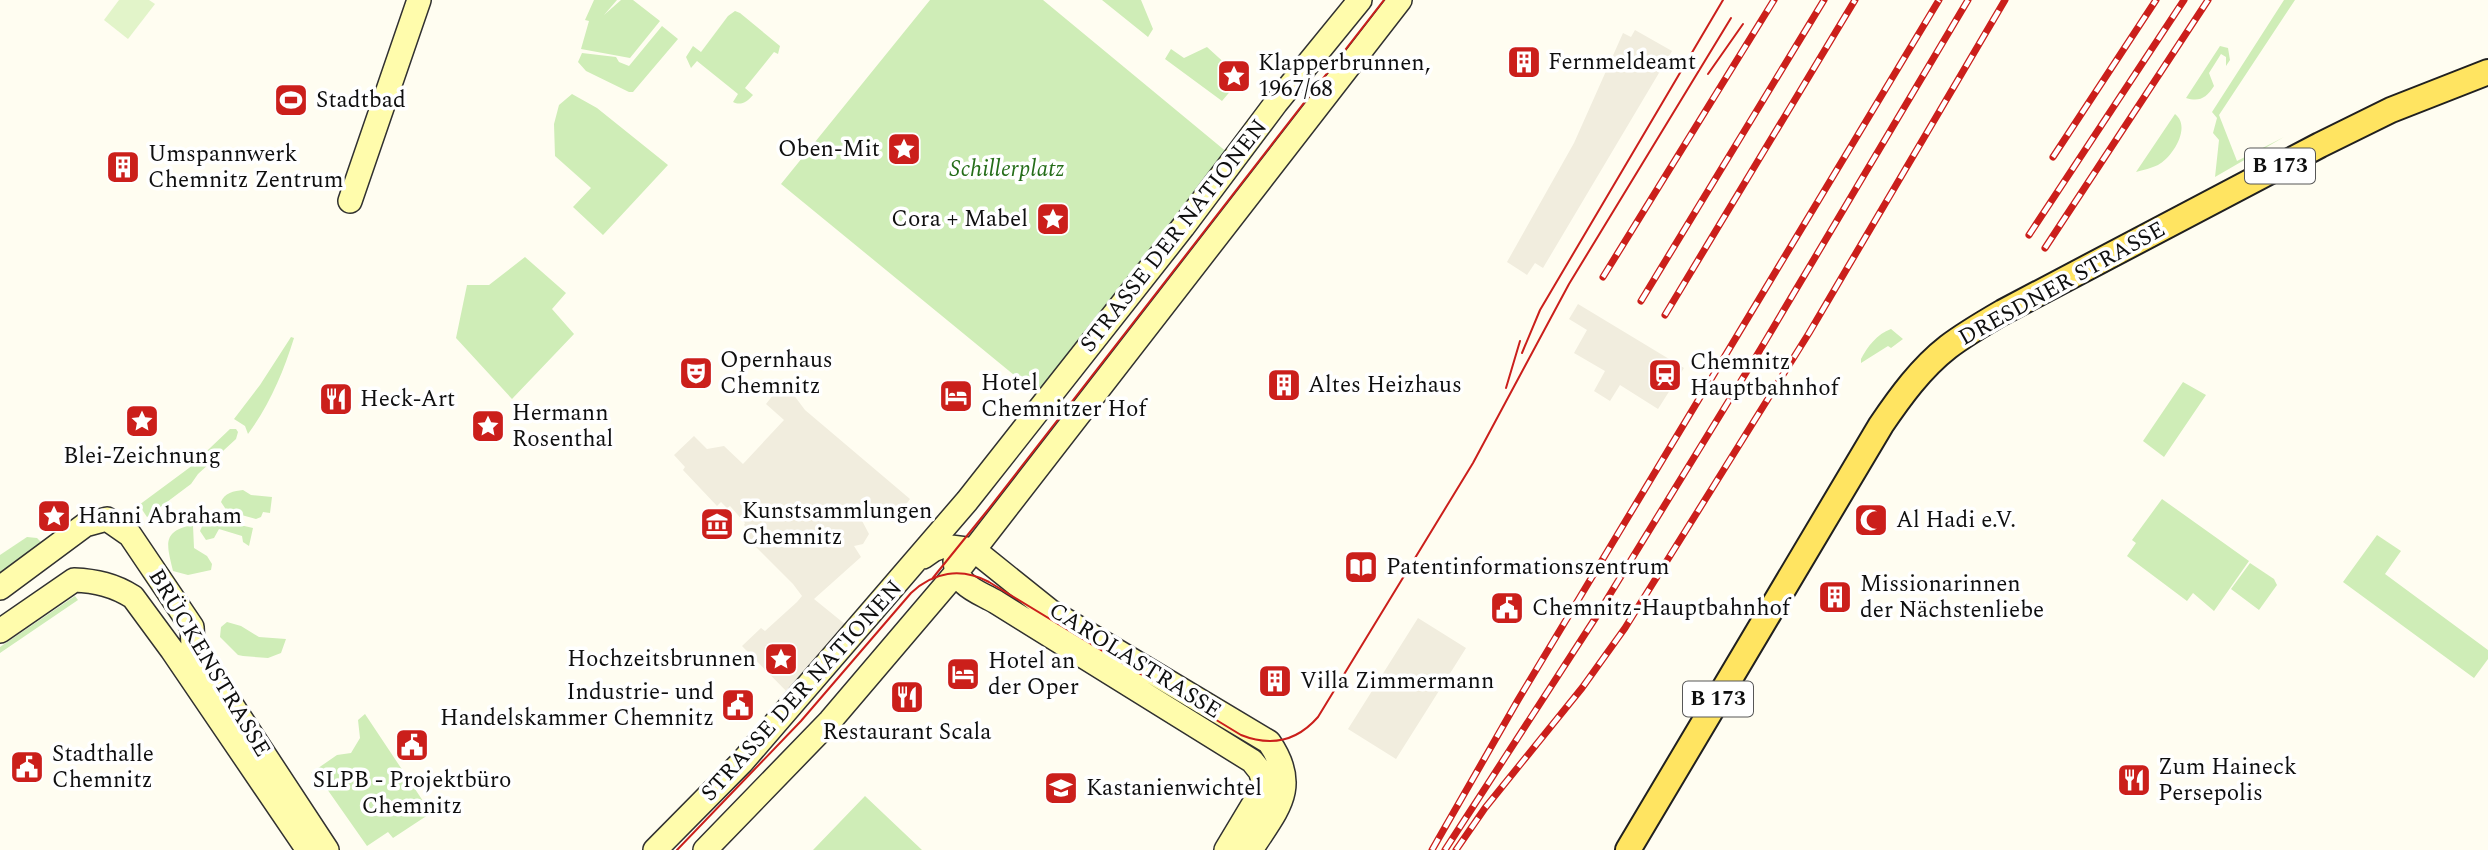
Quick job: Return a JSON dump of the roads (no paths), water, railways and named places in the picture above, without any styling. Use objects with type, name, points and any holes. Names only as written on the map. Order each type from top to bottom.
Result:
[{"type":"main road","points":[[350,201],[419,0]]},
{"type":"main road","name":"STRASSE DER NATIONEN","points":[[655,850],[742,762],[967,501],[1183,228],[1276,103],[1360,0]]},
{"type":"main road","name":"STRASSE DER NATIONEN","points":[[705,850],[830,721],[956,573],[964,548],[1400,0]]},
{"type":"main road","name":"DRESDNER STRASSE","points":[[1628,850],[1881,425],[1897,401],[1930,363],[1959,339],[2003,313],[2320,145],[2391,110],[2488,72]]},
{"type":"main road","points":[[916,562],[933,550],[964,548],[958,520],[967,501]]},
{"type":"main road","name":"BRÜCKENSTRASSE","points":[[0,588],[85,525],[107,519],[130,535],[192,627],[193,646],[327,850]]},
{"type":"main road","name":"CAROLASTRASSE","points":[[956,573],[967,587],[996,602],[1252,761],[1274,791],[1286,780],[1275,750],[1269,742],[1050,611],[964,548]]},
{"type":"main road","name":"BRÜCKENSTRASSE","points":[[0,631],[74,580],[109,585],[133,597],[176,655],[308,850]]},
{"type":"main road","points":[[1226,850],[1274,791]]},
{"type":"main road","points":[[1251,850],[1274,791]]},
{"type":"tram line","points":[[932,579],[1384,0]]},
{"type":"tram line","points":[[1522,353],[1540,310],[1723,0]]},
{"type":"tram line","points":[[677,850],[801,721],[911,593],[929,580],[948,574],[968,574],[989,582],[1241,735],[1263,741],[1283,740],[1310,725],[1318,717],[1473,463],[1569,284],[1731,18]]},
{"type":"tram line","points":[[1708,74],[1743,24]]},
{"type":"tram line","points":[[1506,388],[1520,341]]},
{"type":"railway","points":[[1603,277],[1774,0]]},
{"type":"railway","points":[[1641,301],[1824,0]]},
{"type":"railway","points":[[1665,315],[1855,0]]},
{"type":"railway","points":[[1432,850],[1518,700],[1939,0]]},
{"type":"railway","points":[[1445,850],[1596,617],[1760,350],[1968,0]]},
{"type":"railway","points":[[1456,850],[1485,808],[1582,688],[1625,628],[1809,333],[2005,0]]},
{"type":"railway","points":[[2053,157],[2156,0]]},
{"type":"railway","points":[[2029,235],[2184,0]]},
{"type":"railway","points":[[2045,248],[2208,0]]},
{"type":"place","name":"Fernmeldeamt","points":[[1524,62]]},
{"type":"place","name":"Klapperbrunnen, 1967/68","points":[[1234,76]]},
{"type":"place","name":"Stadtbad","points":[[291,100]]},
{"type":"place","name":"Oben-Mit","points":[[904,149]]},
{"type":"place","name":"Umspannwerk Chemnitz Zentrum","points":[[123,167]]},
{"type":"place","name":"Cora + Mabel","points":[[1053,219]]},
{"type":"place","name":"Opernhaus Chemnitz","points":[[696,373]]},
{"type":"place","name":"Chemnitz Hauptbahnhof","points":[[1665,375]]},
{"type":"place","name":"Altes Heizhaus","points":[[1284,385]]},
{"type":"place","name":"Hotel Chemnitzer Hof","points":[[956,396]]},
{"type":"place","name":"Heck-Art","points":[[336,399]]},
{"type":"place","name":"Blei-Zeichnung","points":[[142,421]]},
{"type":"place","name":"Hermann Rosenthal","points":[[488,426]]},
{"type":"place","name":"Hanni Abraham","points":[[54,516]]},
{"type":"place","name":"Al Hadi e.V.","points":[[1871,520]]},
{"type":"place","name":"Kunstsammlungen Chemnitz","points":[[717,524]]},
{"type":"place","name":"Patentinformationszentrum","points":[[1361,567]]},
{"type":"place","name":"Missionarinnen der Nächstenliebe","points":[[1835,597]]},
{"type":"place","name":"Chemnitz-Hauptbahnhof","points":[[1507,608]]},
{"type":"place","name":"Hochzeitsbrunnen","points":[[781,659]]},
{"type":"place","name":"Hotel an der Oper","points":[[963,674]]},
{"type":"place","name":"Villa Zimmermann","points":[[1275,681]]},
{"type":"place","name":"Restaurant Scala","points":[[907,697]]},
{"type":"place","name":"Industrie- und Handelskammer Chemnitz","points":[[738,705]]},
{"type":"place","name":"SLPB - Projektbüro Chemnitz","points":[[412,745]]},
{"type":"place","name":"Stadthalle Chemnitz","points":[[27,767]]},
{"type":"place","name":"Zum Haineck Persepolis","points":[[2134,780]]},
{"type":"place","name":"Kastanienwichtel","points":[[1061,788]]},
{"type":"park label","name":"Schillerplatz","points":[[1007,169]]}]
